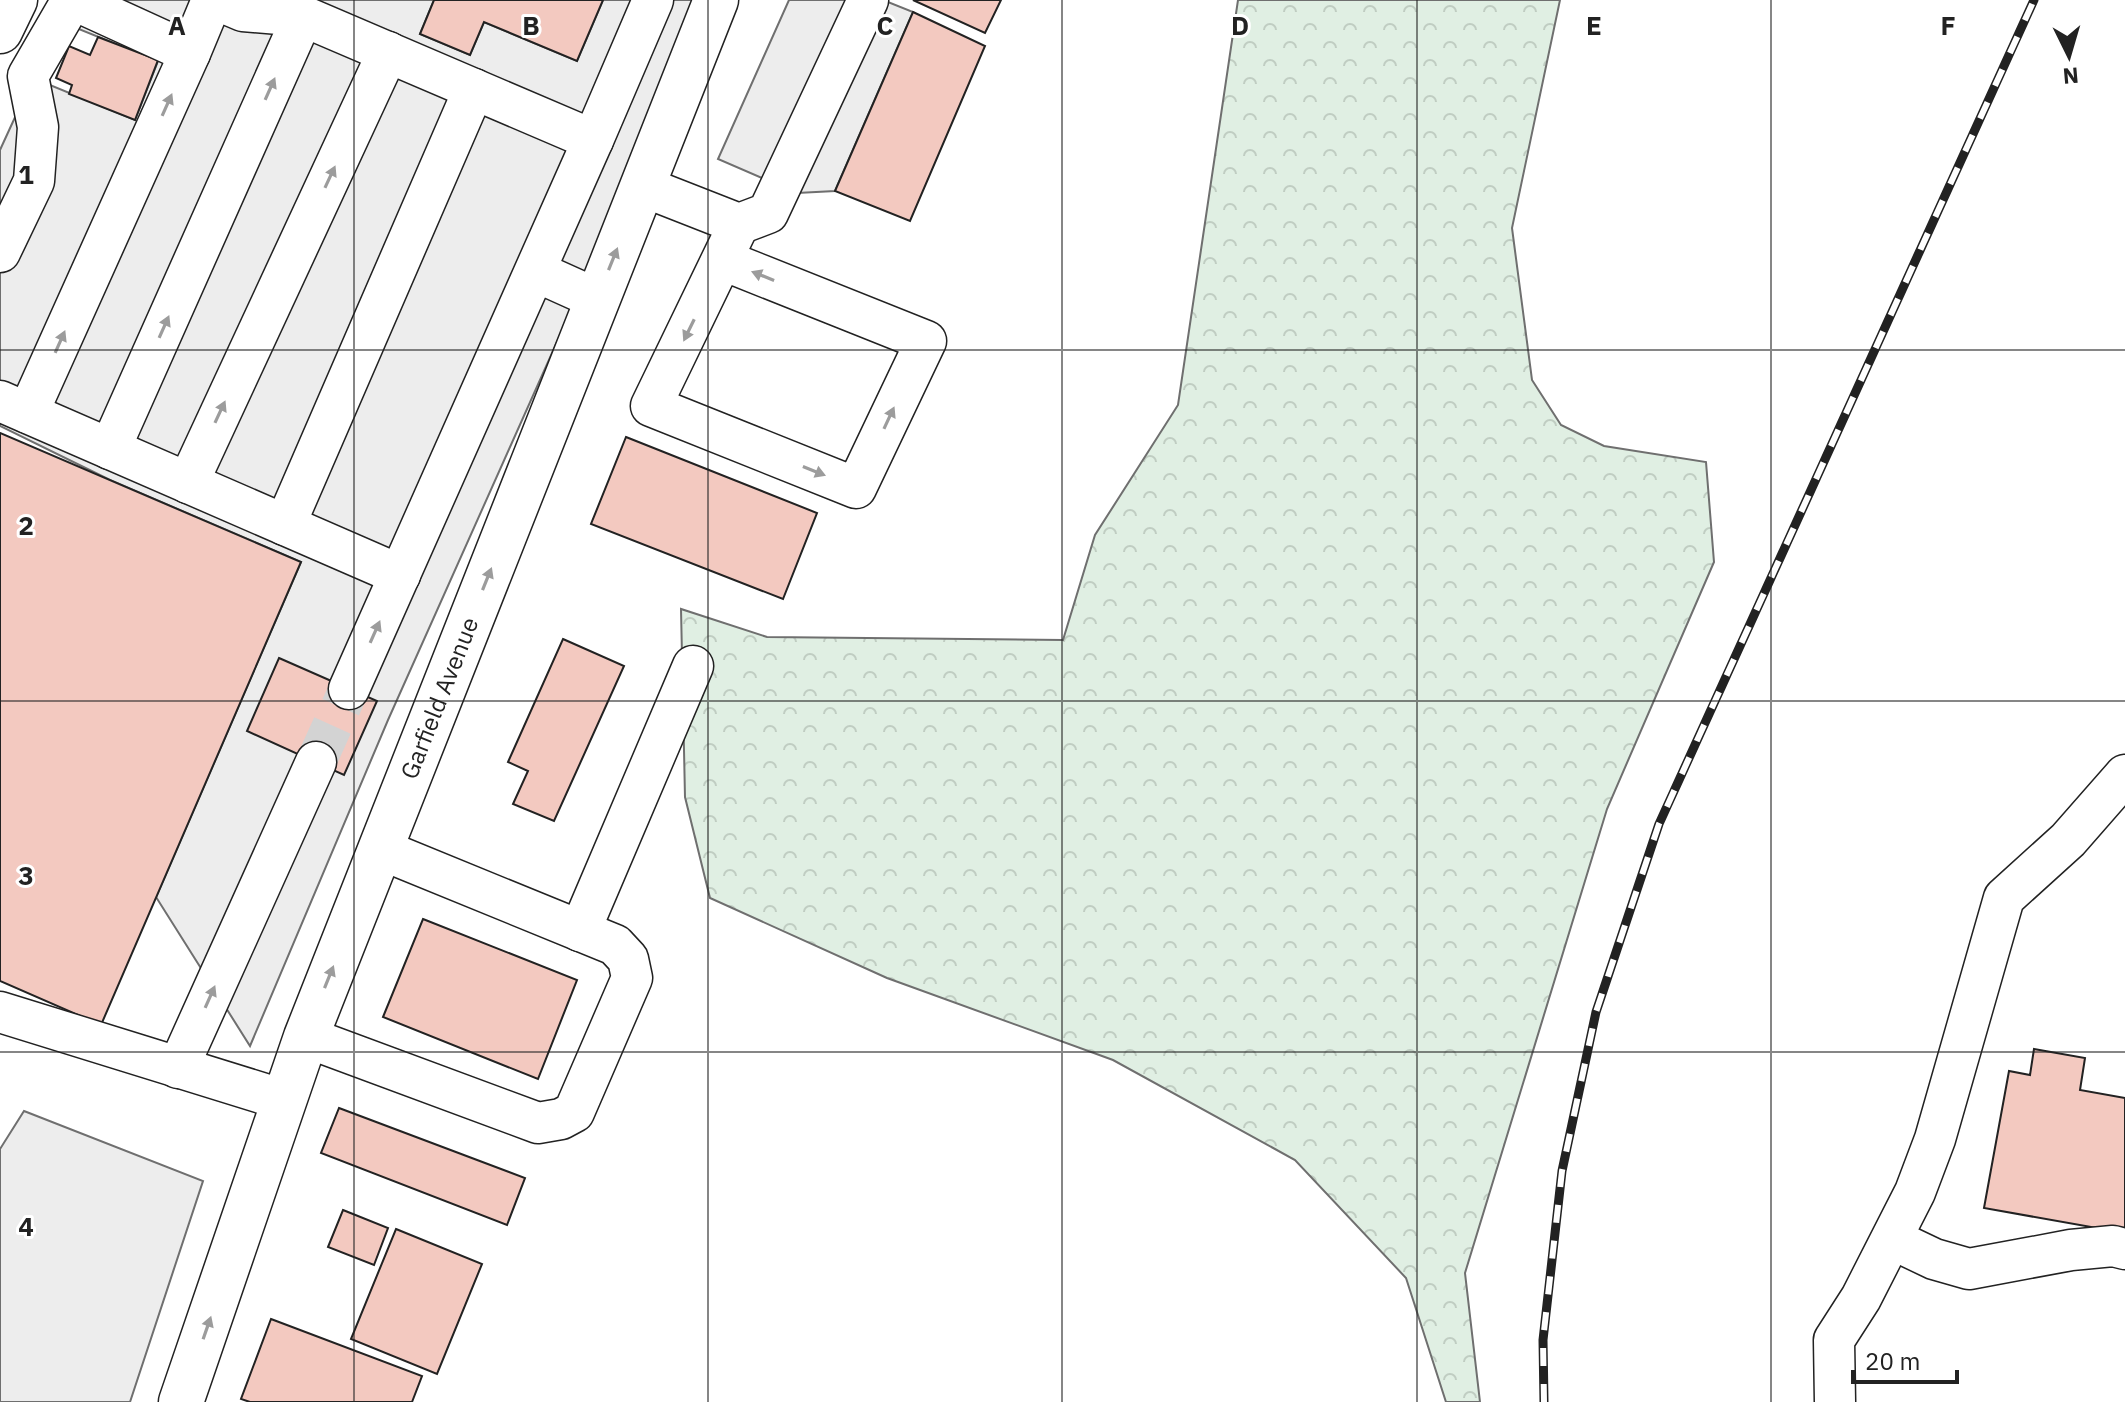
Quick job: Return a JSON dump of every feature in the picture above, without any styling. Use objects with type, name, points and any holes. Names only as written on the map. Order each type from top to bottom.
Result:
[{"type":"main road","points":[[0,31],[15,0]]},
{"type":"main road","name":"Garfield Avenue","points":[[181,1402],[306,1037],[716,0]]},
{"type":"street","points":[[0,252],[34,181],[38,127],[28,76],[73,0],[190,53]]},
{"type":"street","points":[[400,575],[14,407],[214,0],[243,11],[303,16],[593,140]]},
{"type":"street","points":[[349,689],[537,272],[653,0]]},
{"type":"street","points":[[642,186],[731,242],[926,341],[856,488],[651,406],[731,242],[768,213],[868,0]]},
{"type":"street","points":[[110,449],[303,16]]},
{"type":"street","points":[[188,483],[388,52]]},
{"type":"street","points":[[285,525],[474,89]]},
{"type":"street","points":[[537,272],[597,299]]},
{"type":"street","points":[[580,931],[693,666]]},
{"type":"street","points":[[178,1068],[316,762]]},
{"type":"street","points":[[1835,1402],[1834,1340],[1915,1192],[1935,1139],[2004,898],[2068,840],[2125,775]]},
{"type":"street","points":[[306,1037],[538,1123],[561,1119],[574,1112],[632,978],[628,959],[615,945],[380,849]]},
{"type":"street","points":[[0,1012],[284,1100]]},
{"type":"street","points":[[1892,1239],[1934,1259],[1969,1269],[1995,1267],[2034,1254],[2113,1246],[2125,1249]]},
{"type":"green space","points":[[1238,0],[1560,0],[1512,228],[1532,380],[1561,425],[1604,446],[1706,462],[1714,562],[1607,809],[1465,1273],[1480,1402],[1446,1402],[1406,1278],[1295,1160],[1113,1060],[887,978],[710,898],[685,797],[681,609],[767,637],[1063,640],[1095,535],[1178,405]]},
{"type":"shaded area","points":[[62,0],[189,0],[247,26],[259,0],[434,0],[420,34],[470,55],[484,22],[577,61],[603,0],[704,0],[662,107],[388,720],[250,1046],[156,897],[301,562],[110,480],[0,426],[0,150],[33,78],[135,120],[158,61],[54,19]]},
{"type":"shaded area","points":[[789,0],[883,0],[913,12],[835,191],[797,193],[718,159]]},
{"type":"shaded area","points":[[24,1111],[203,1181],[130,1402],[0,1402],[0,1149]]},
{"type":"building","points":[[434,0],[603,0],[577,61],[484,22],[470,55],[420,34]]},
{"type":"building","points":[[913,0],[1001,0],[985,33]]},
{"type":"building","points":[[913,12],[985,46],[910,221],[835,191]]},
{"type":"building","points":[[98,37],[158,60],[135,120],[69,94],[72,85],[56,78],[69,46],[90,55]]},
{"type":"building","points":[[0,433],[301,562],[101,1025],[0,981]]},
{"type":"building","points":[[626,437],[817,513],[783,599],[591,524]]},
{"type":"building","points":[[563,639],[624,666],[554,821],[513,804],[528,771],[508,762]]},
{"type":"building","points":[[279,658],[377,701],[344,775],[247,731]]},
{"type":"building","points":[[423,919],[577,980],[538,1079],[383,1017]]},
{"type":"building","points":[[2034,1049],[2085,1058],[2080,1090],[2125,1098],[2125,1233],[1984,1208],[2009,1071],[2030,1075]]},
{"type":"building","points":[[339,1108],[525,1178],[507,1225],[321,1153]]},
{"type":"building","points":[[343,1210],[388,1228],[374,1265],[328,1247]]},
{"type":"building","points":[[396,1229],[482,1264],[437,1374],[351,1339]]},
{"type":"building","points":[[271,1319],[422,1376],[412,1402],[250,1402],[241,1399]]},
{"type":"tunnel","points":[[316,762],[349,689]]},
{"type":"railway","points":[[1544,1402],[1543,1340],[1562,1171],[1596,1012],[1659,824],[2034,0]]}]
